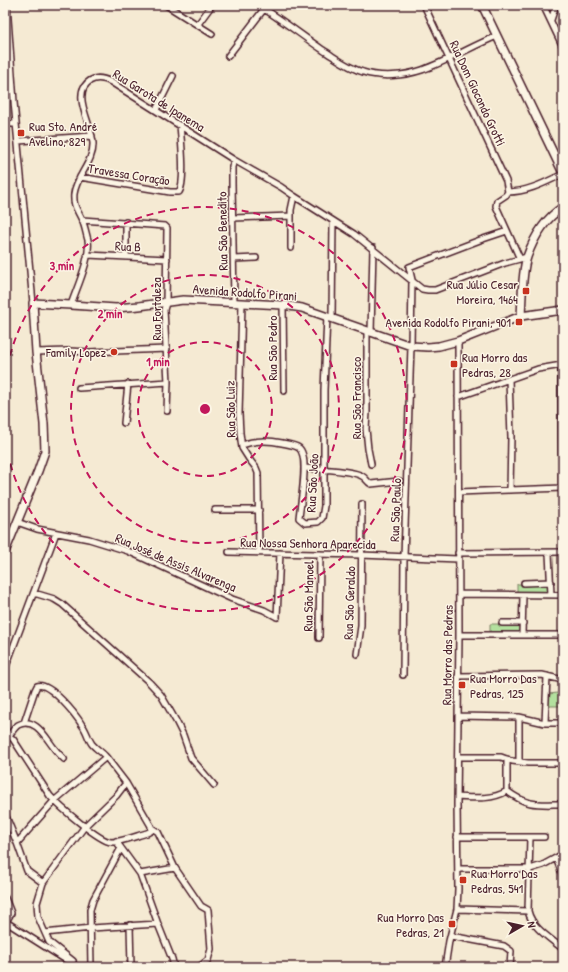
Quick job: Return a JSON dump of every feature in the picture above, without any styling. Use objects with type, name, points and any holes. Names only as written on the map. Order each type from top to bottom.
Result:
[{"type":"main road","points":[[482,5],[563,173]]},
{"type":"main road","points":[[521,316],[523,258],[543,225],[555,212],[563,207]]},
{"type":"main road","name":"Avenida Rodolfo Pirani","points":[[33,303],[71,304],[116,308],[183,300],[283,305],[302,308],[411,346],[428,347],[458,341],[521,316],[563,310]]},
{"type":"main road","points":[[5,552],[40,466],[44,451],[44,424],[36,352],[33,303]]},
{"type":"street","points":[[7,5],[16,124],[33,303]]},
{"type":"street","points":[[166,5],[212,34]]},
{"type":"street","points":[[198,24],[212,5]]},
{"type":"street","points":[[258,5],[339,61],[362,72],[374,75],[404,74],[422,70],[497,36]]},
{"type":"street","name":"Rua Dom Giocondo Grotti","points":[[424,5],[506,181],[508,192]]},
{"type":"street","points":[[543,5],[563,47]]},
{"type":"street","points":[[551,20],[556,5]]},
{"type":"street","points":[[228,56],[264,9]]},
{"type":"street","points":[[156,110],[173,76]]},
{"type":"street","name":"Rua Garota de Ipanema","points":[[71,304],[88,255],[87,239],[82,220],[76,209],[74,201],[76,186],[93,150],[92,136],[82,94],[88,82],[94,79],[103,78],[234,160],[281,186],[373,248],[425,290],[435,290],[505,263],[523,258]]},
{"type":"street","points":[[5,124],[16,124]]},
{"type":"street","name":"Travessa Coração","points":[[80,177],[170,192],[179,192],[181,188],[182,167],[180,125]]},
{"type":"street","points":[[18,141],[92,136]]},
{"type":"street","name":"Rua São Benedito","points":[[234,160],[232,172],[234,259],[238,303]]},
{"type":"street","points":[[523,258],[497,209],[496,203],[508,192],[515,192],[538,186],[563,173]]},
{"type":"street","points":[[291,248],[291,216],[294,196]]},
{"type":"street","points":[[233,218],[291,216]]},
{"type":"street","points":[[82,220],[126,222],[126,256]]},
{"type":"street","name":"Rua São João","points":[[242,445],[258,441],[272,441],[299,448],[302,452],[304,468],[299,518],[305,523],[318,522],[322,518],[324,470],[324,390],[330,317],[333,221]]},
{"type":"street","name":"Rua Fortaleza","points":[[126,222],[164,226],[168,230],[166,303],[164,310],[168,382],[167,411]]},
{"type":"street","name":"Rua São Paulo","points":[[403,675],[404,557],[412,280],[409,268],[480,240],[508,231]]},
{"type":"street","name":"Rua São Francisco","points":[[371,464],[366,429],[368,412],[369,332],[373,248]]},
{"type":"street","name":"Rua B","points":[[88,255],[167,259]]},
{"type":"street","points":[[234,259],[256,258]]},
{"type":"street","name":"Rua São Luiz","points":[[238,303],[238,414],[242,445],[246,455],[257,470],[258,552]]},
{"type":"street","name":"Rua São Pedro","points":[[283,305],[284,391]]},
{"type":"street","name":"Rua Morro das Pedras","points":[[445,967],[457,909],[458,869],[458,341]]},
{"type":"street","points":[[36,352],[89,352],[167,349]]},
{"type":"street","points":[[458,397],[538,369],[562,365],[562,488],[459,492]]},
{"type":"street","points":[[509,379],[511,437],[510,490]]},
{"type":"street","points":[[79,388],[168,382]]},
{"type":"street","points":[[124,423],[128,384]]},
{"type":"street","points":[[304,468],[351,473],[363,476],[368,483],[371,484],[400,481]]},
{"type":"street","name":"Rua São Geraldo","points":[[357,654],[361,626],[362,504]]},
{"type":"street","points":[[215,510],[258,510]]},
{"type":"street","name":"Rua José de Assis Alvarenga","points":[[17,522],[36,529],[89,539],[128,551],[232,599],[264,610],[277,617],[280,553]]},
{"type":"street","points":[[5,669],[8,655],[34,593],[56,533]]},
{"type":"street","name":"Rua Nossa Senhora Aparecida","points":[[229,552],[362,554],[404,557],[563,552]]},
{"type":"street","points":[[549,553],[551,596]]},
{"type":"street","name":"Rua São Manoel","points":[[319,638],[320,554]]},
{"type":"street","points":[[524,583],[551,582]]},
{"type":"street","points":[[34,593],[54,599],[62,604],[149,682],[161,695],[176,721],[183,735],[191,758],[214,785]]},
{"type":"street","points":[[459,594],[563,595]]},
{"type":"street","points":[[522,636],[523,595]]},
{"type":"street","points":[[502,623],[523,623]]},
{"type":"street","points":[[459,635],[563,636]]},
{"type":"street","points":[[458,676],[547,676],[563,680]]},
{"type":"street","points":[[545,722],[547,676]]},
{"type":"street","points":[[24,723],[37,686],[42,685],[49,688],[58,696],[83,725],[91,743],[106,757],[126,783],[149,819],[152,828],[158,832],[175,868],[201,906],[208,910],[211,949],[208,960],[199,967]]},
{"type":"street","points":[[458,716],[520,716],[545,722],[563,723]]},
{"type":"street","points":[[519,762],[520,716]]},
{"type":"street","points":[[64,760],[41,730],[34,726],[24,723],[16,727],[7,737],[12,739],[54,801],[71,816],[102,839],[110,842],[116,841],[147,833],[151,831],[152,828]]},
{"type":"street","points":[[17,843],[54,801],[106,757]]},
{"type":"street","points":[[458,757],[501,757],[519,762],[563,763]]},
{"type":"street","points":[[507,759],[507,791]]},
{"type":"street","points":[[78,967],[49,942],[38,917],[37,903],[43,883],[85,826],[116,796],[126,783]]},
{"type":"street","points":[[457,797],[500,795],[507,791]]},
{"type":"street","points":[[507,791],[522,802],[528,804],[563,804]]},
{"type":"street","points":[[5,814],[27,871],[43,883]]},
{"type":"street","points":[[457,837],[544,837]]},
{"type":"street","points":[[530,837],[528,911],[532,922],[563,949]]},
{"type":"street","points":[[116,841],[140,874],[174,967]]},
{"type":"street","points":[[91,967],[90,910],[93,900],[122,848]]},
{"type":"street","points":[[458,869],[530,869],[543,865],[563,854]]},
{"type":"street","points":[[556,858],[563,876]]},
{"type":"street","points":[[140,874],[175,868]]},
{"type":"street","points":[[5,898],[11,913],[6,922],[78,967]]},
{"type":"street","points":[[457,909],[528,911]]},
{"type":"street","points":[[44,933],[91,928],[158,924]]},
{"type":"street","points":[[130,925],[131,967]]},
{"type":"street","points":[[451,936],[504,946],[511,951],[510,967]]},
{"type":"green space","points":[[517,584],[550,584],[550,592],[517,592]]},
{"type":"green space","points":[[490,624],[523,624],[523,633],[490,633]]},
{"type":"green space","points":[[559,681],[563,682],[563,706],[547,706],[548,694],[558,693]]},
{"type":"place","name":"Rua Sto. André Avelino, 829","points":[[21,133]]},
{"type":"place","name":"Rua Júlio Cesar Moreira, 1464","points":[[526,291]]},
{"type":"place","name":"Avenida Rodolfo Pirani, 901","points":[[519,322]]},
{"type":"place","name":"Family Lopez","points":[[114,352]]},
{"type":"place","name":"Rua Morro das Pedras, 28","points":[[454,364]]},
{"type":"place","name":"Rua Morro Das Pedras, 125","points":[[462,685]]},
{"type":"place","name":"Rua Morro Das Pedras, 541","points":[[463,880]]},
{"type":"place","name":"Rua Morro Das Pedras, 21","points":[[452,924]]}]
